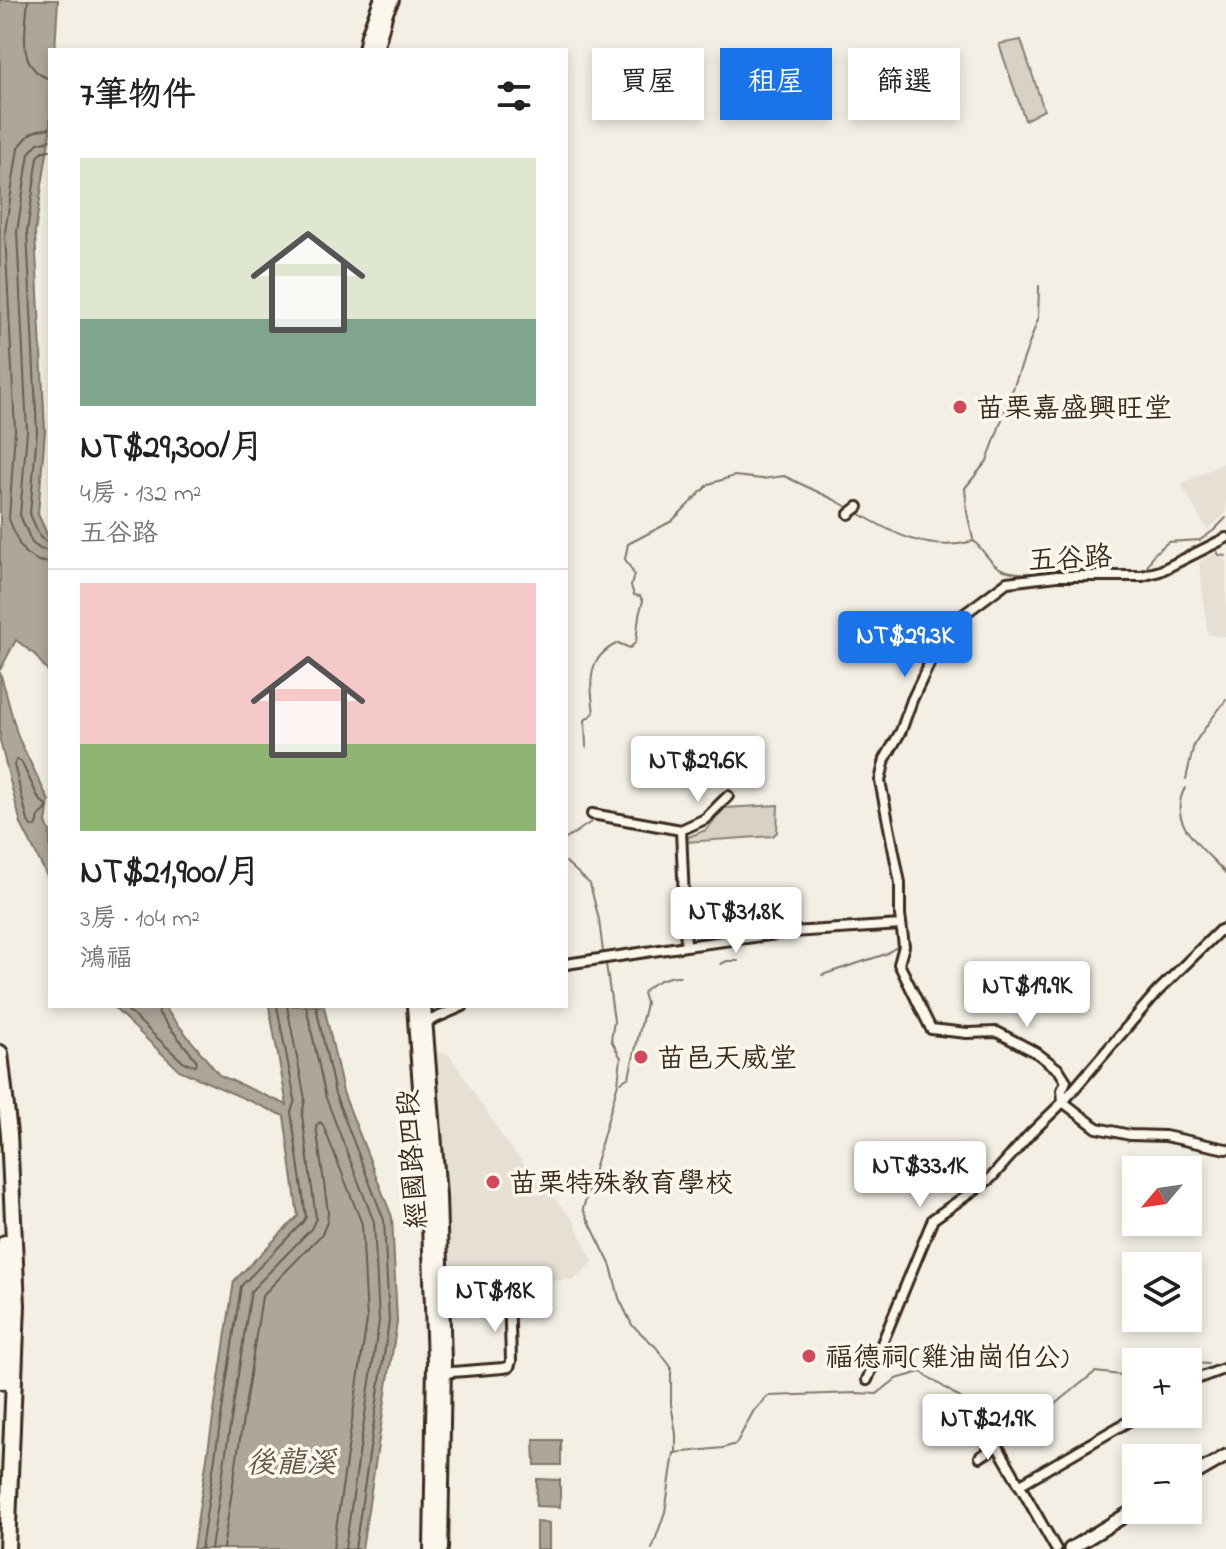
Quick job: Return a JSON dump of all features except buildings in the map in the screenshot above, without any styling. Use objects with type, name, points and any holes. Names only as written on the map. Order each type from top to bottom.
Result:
[{"type":"highway","points":[[0,1053],[9,1134],[17,1305],[7,1549]]},
{"type":"highway","points":[[0,1147],[6,1306],[0,1482]]},
{"type":"main road","points":[[365,48],[381,0]]},
{"type":"main road","points":[[377,48],[392,0]]},
{"type":"main road","name":"經國路四段","points":[[415,1008],[421,1024],[439,1196],[442,1291],[431,1549]]},
{"type":"main road","name":"經國路四段","points":[[424,1008],[421,1024],[428,1196],[439,1373],[441,1549]]},
{"type":"street","points":[[849,514],[858,507]]},
{"type":"street","name":"五谷路","points":[[1063,1102],[1062,1090],[1066,1081],[1059,1070],[1026,1046],[997,1032],[931,1029],[899,964],[904,946],[900,883],[880,781],[885,759],[901,731],[931,660],[950,628],[1007,582],[1057,576],[1142,576],[1160,571],[1226,538]]},
{"type":"street","points":[[592,814],[681,830],[705,819],[728,796]]},
{"type":"street","points":[[681,830],[686,946]]},
{"type":"street","points":[[568,964],[792,932],[901,925]]},
{"type":"street","points":[[867,1380],[933,1219],[991,1178],[1063,1102],[1156,993],[1219,931],[1226,928]]},
{"type":"street","points":[[421,1024],[458,1008]]},
{"type":"street","points":[[1063,1102],[1097,1128],[1130,1135],[1165,1136],[1226,1149]]},
{"type":"street","points":[[439,1373],[509,1367],[511,1361],[509,1289],[442,1291]]},
{"type":"street","points":[[1202,1377],[1226,1368]]},
{"type":"street","points":[[985,1424],[1056,1549]]},
{"type":"street","points":[[1019,1485],[1122,1425]]},
{"type":"street","points":[[980,1457],[997,1446]]},
{"type":"street","points":[[1202,1470],[1226,1456]]},
{"type":"street","points":[[1070,1549],[1122,1517]]},
{"type":"shaded area","points":[[1021,40],[1044,110],[1025,120],[999,44]]},
{"type":"shaded area","points":[[1226,462],[1226,513],[1207,530],[1181,484]]},
{"type":"shaded area","points":[[1215,553],[1226,559],[1226,636],[1208,635],[1199,562]]},
{"type":"shaded area","points":[[778,805],[777,832],[773,836],[686,842],[688,837],[706,830],[725,808]]},
{"type":"shaded area","name":"苗栗特殊教育學校","points":[[436,1053],[449,1054],[507,1144],[574,1221],[593,1262],[574,1280],[452,1282]]},
{"type":"water","points":[[0,0],[58,0],[55,48],[48,48],[48,146],[35,232],[45,431],[38,514],[48,536],[48,672],[34,654],[16,640],[0,670]]},
{"type":"water","points":[[0,672],[18,737],[48,799],[48,878],[21,824],[0,741]]},
{"type":"water","name":"後龍溪","points":[[114,1008],[165,1008],[219,1075],[287,1105],[269,1008],[324,1008],[343,1092],[392,1217],[397,1322],[362,1549],[193,1549],[234,1281],[298,1216],[284,1116],[179,1070]]},
{"type":"water","points":[[534,1440],[561,1440],[561,1465],[535,1465]]},
{"type":"water","points":[[537,1479],[560,1480],[560,1507],[536,1506]]},
{"type":"water","points":[[536,1522],[549,1523],[549,1549],[536,1549]]},
{"type":"waterway","points":[[973,539],[965,488],[987,461],[1038,319],[1039,286]]},
{"type":"waterway","points":[[586,747],[585,720],[594,713],[591,681],[595,664],[600,656],[618,643],[630,648],[636,642],[643,601],[640,596],[634,595],[631,586],[634,574],[625,559],[628,544],[672,521],[709,484],[734,476],[762,479],[784,476],[849,508]]},
{"type":"waterway","points":[[855,511],[897,534],[927,543],[942,545],[974,541],[1000,569],[1052,573]]},
{"type":"waterway","points":[[1074,572],[1145,572],[1153,555],[1168,542],[1200,540],[1226,518]]},
{"type":"waterway","points":[[1217,551],[1219,555],[1226,556]]},
{"type":"waterway","points":[[1186,779],[1194,744],[1226,700]]},
{"type":"waterway","points":[[1185,788],[1180,801],[1184,824],[1190,835],[1226,874]]},
{"type":"waterway","points":[[568,838],[591,822]]},
{"type":"waterway","points":[[568,864],[590,884],[603,952]]},
{"type":"waterway","points":[[822,975],[886,954],[898,946]]},
{"type":"waterway","points":[[721,964],[738,961]]},
{"type":"waterway","points":[[606,964],[614,1021],[611,1040],[621,1058],[618,1083],[583,1209],[611,1266],[619,1298],[632,1325],[656,1347],[671,1367],[676,1453]]},
{"type":"waterway","points":[[621,1082],[629,1077],[646,1003],[643,993],[660,980],[680,976]]},
{"type":"waterway","points":[[1202,1363],[1208,1364]]},
{"type":"waterway","points":[[652,1549],[665,1512],[674,1453],[736,1444],[753,1412],[768,1396],[877,1394],[896,1379],[921,1372],[971,1405],[988,1402],[1021,1425],[1036,1420],[1095,1372],[1122,1375]]},
{"type":"place","name":"苗栗嘉盛興旺堂","points":[[960,407]]},
{"type":"place","name":"苗邑天威堂","points":[[641,1057]]},
{"type":"place","name":"苗栗特殊教育學校","points":[[493,1182]]},
{"type":"place","name":"福德祠(雞油崗伯公)","points":[[809,1356]]}]
